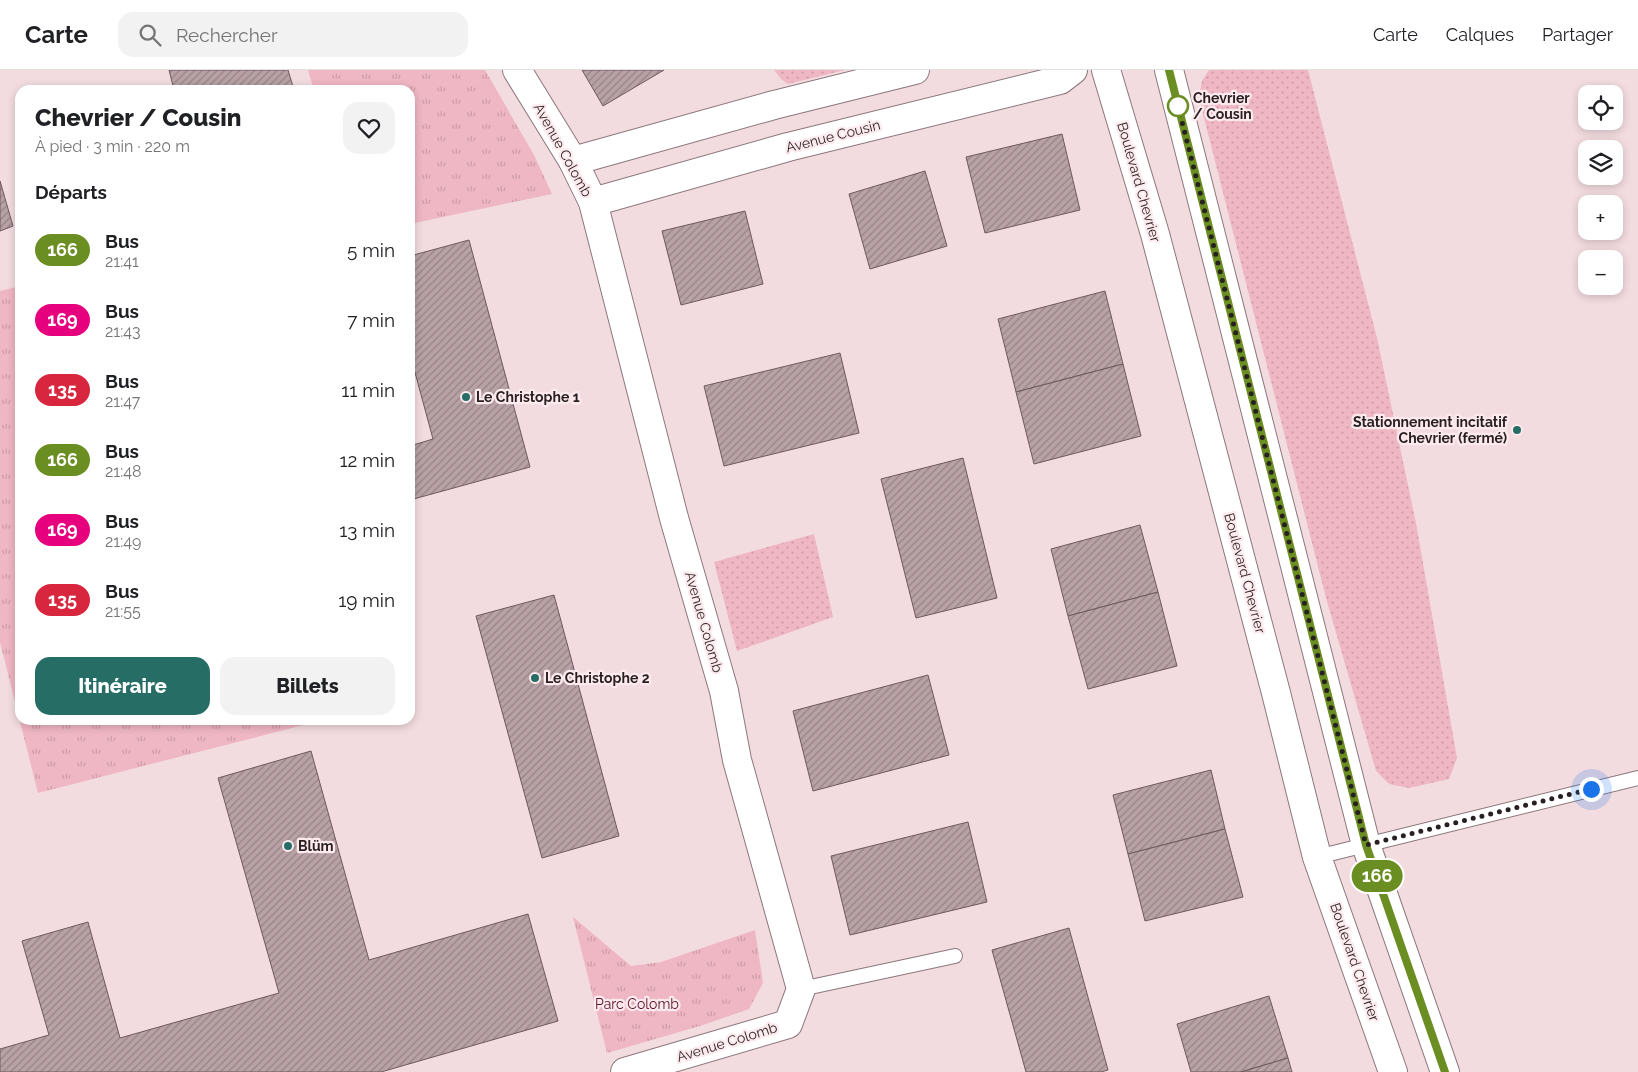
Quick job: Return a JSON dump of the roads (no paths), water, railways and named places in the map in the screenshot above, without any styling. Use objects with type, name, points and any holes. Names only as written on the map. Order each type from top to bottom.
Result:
[{"type":"street","name":"Avenue Colomb","points":[[517,70],[573,161],[592,202],[674,518],[724,691],[737,760],[801,989],[788,1024],[625,1072]]},
{"type":"street","points":[[573,161],[783,103],[915,70]]},
{"type":"street","name":"Avenue Cousin","points":[[592,202],[788,147],[1060,80],[1072,70]]},
{"type":"street","name":"Boulevard Chevrier","points":[[1106,70],[1160,252],[1276,693],[1317,857],[1393,1072]]},
{"type":"street","points":[[1169,70],[1366,845],[1445,1072]]},
{"type":"lane","points":[[1317,857],[1638,778]]},
{"type":"lane","points":[[801,989],[954,956]]},
{"type":"place","name":"Chevrier / Cousin","points":[[1178,106]]},
{"type":"place","name":"Le Christophe 1","points":[[466,397]]},
{"type":"place","name":"Stationnement incitatif Chevrier (fermé)","points":[[1517,430]]},
{"type":"place","name":"Le Christophe 2","points":[[535,678]]},
{"type":"place","name":"Blüm","points":[[288,846]]},
{"type":"park label","name":"Parc Colomb","points":[[637,1004]]}]
